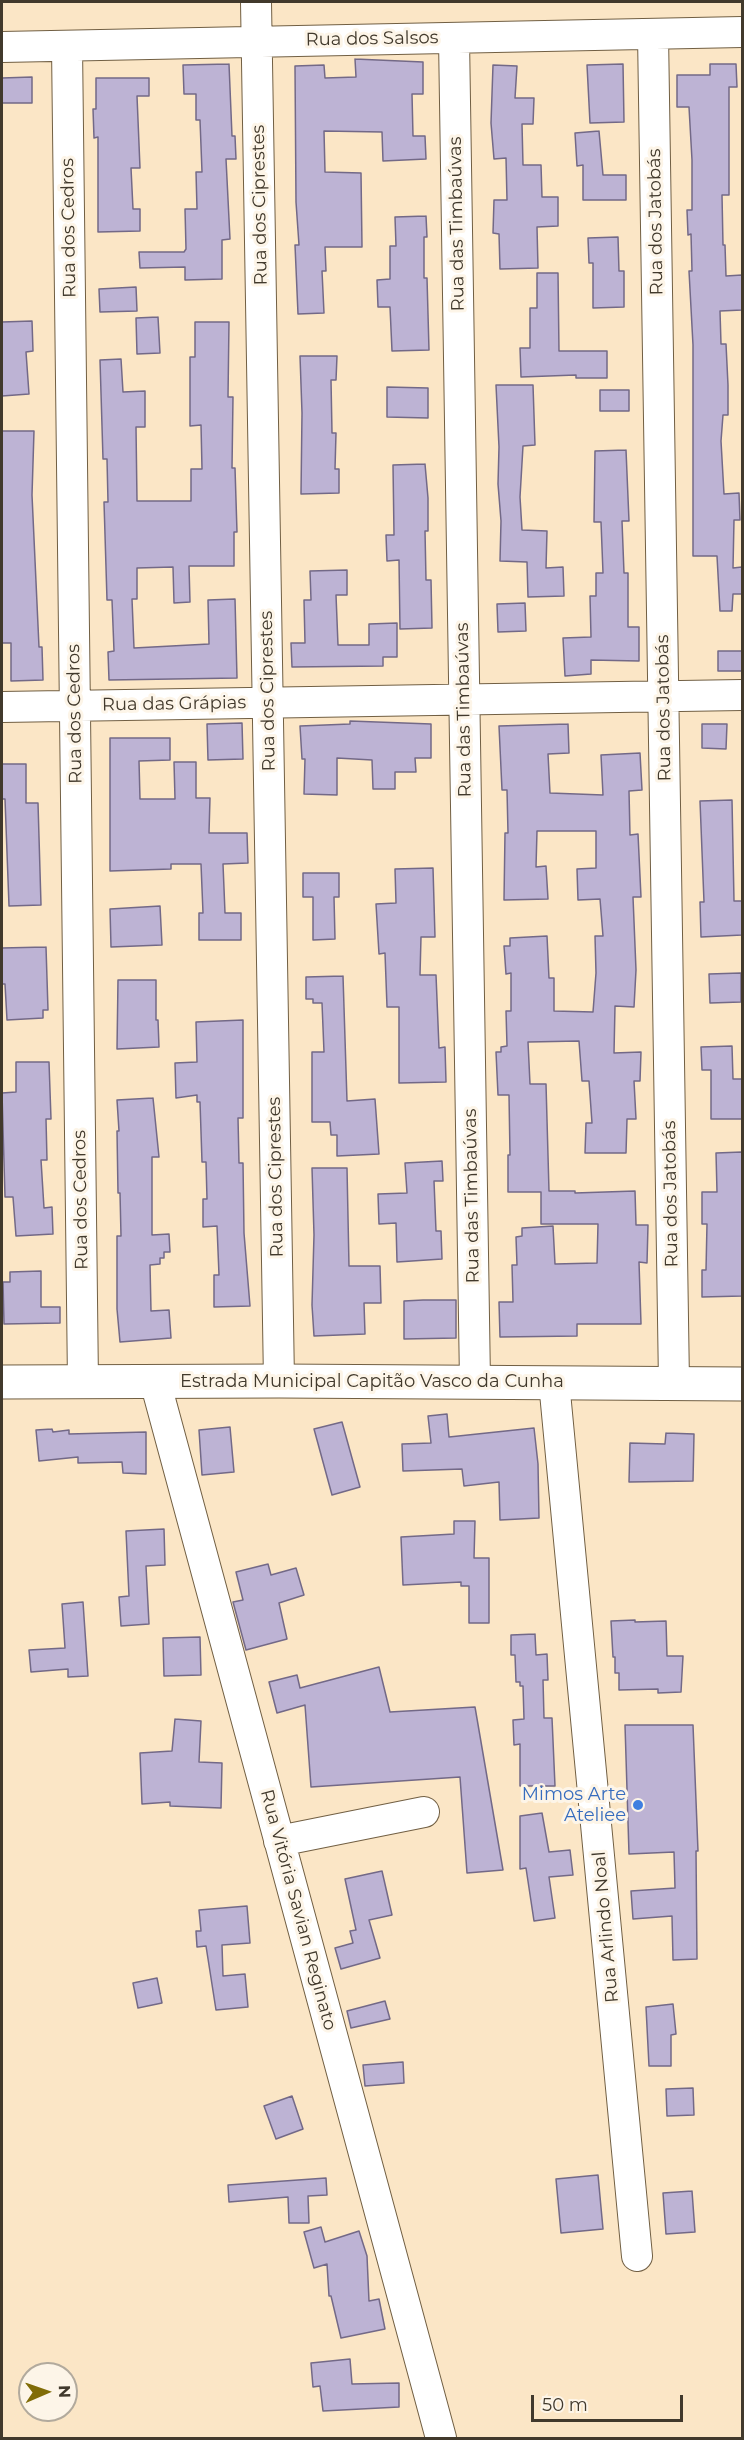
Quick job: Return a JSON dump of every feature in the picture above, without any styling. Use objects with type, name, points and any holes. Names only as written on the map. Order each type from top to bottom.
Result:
[{"type":"main road","name":"Estrada Municipal Capitão Vasco da Cunha","points":[[2,1382],[742,1383]]},
{"type":"street","name":"Rua dos Ciprestes","points":[[256,2],[279,1381]]},
{"type":"street","name":"Rua dos Salsos","points":[[2,47],[742,32]]},
{"type":"street","name":"Rua dos Jatobás","points":[[653,33],[674,1383]]},
{"type":"street","name":"Rua das Timbaúvas","points":[[454,38],[475,1381]]},
{"type":"street","name":"Rua dos Cedros","points":[[67,46],[83,1382]]},
{"type":"street","name":"Rua das Grápias","points":[[2,707],[742,695]]},
{"type":"street","name":"Rua Vitória Savian Reginato","points":[[155,1382],[441,2439]]},
{"type":"street","name":"Rua Arlindo Noal","points":[[554,1382],[637,2256]]},
{"type":"street","points":[[279,1841],[424,1812]]},
{"type":"building","points":[[355,59],[423,62],[423,94],[412,94],[413,136],[425,136],[426,159],[383,161],[382,132],[324,131],[325,172],[361,173],[362,247],[325,247],[326,271],[322,271],[324,313],[298,314],[295,245],[299,245],[296,202],[295,66],[324,65],[325,78],[356,77]]},
{"type":"building","points":[[229,64],[232,136],[235,136],[236,159],[226,159],[230,239],[222,240],[222,279],[185,280],[185,267],[140,268],[139,252],[184,252],[186,249],[185,209],[197,209],[196,172],[202,172],[200,120],[196,120],[196,94],[184,94],[183,65]]},
{"type":"building","points":[[623,64],[624,122],[590,123],[587,65]]},
{"type":"building","points":[[710,64],[736,64],[737,87],[729,87],[729,195],[722,195],[723,245],[725,245],[726,276],[742,275],[742,310],[720,311],[721,344],[726,344],[728,385],[728,415],[723,415],[721,441],[724,494],[739,493],[740,520],[734,520],[733,568],[742,567],[742,594],[733,594],[732,611],[720,611],[717,556],[693,556],[693,345],[689,271],[692,271],[691,234],[688,235],[687,210],[692,210],[692,160],[689,107],[677,107],[677,75],[710,75]]},
{"type":"building","points":[[493,65],[517,66],[515,98],[534,98],[533,124],[522,124],[523,165],[541,165],[542,197],[558,197],[558,226],[537,227],[538,268],[500,269],[499,234],[493,233],[494,200],[507,200],[506,158],[494,159],[491,123]]},
{"type":"building","points":[[32,77],[32,103],[2,103],[2,78]]},
{"type":"building","points":[[96,78],[149,78],[149,96],[137,96],[140,168],[131,168],[133,209],[140,209],[140,231],[98,232],[98,137],[94,138],[93,109],[96,109]]},
{"type":"building","points":[[599,131],[603,175],[626,175],[626,200],[583,200],[583,165],[577,166],[575,133]]},
{"type":"building","points":[[426,216],[424,278],[427,278],[429,350],[392,351],[390,307],[378,307],[377,280],[390,279],[390,246],[396,246],[395,217]]},
{"type":"building","points":[[618,237],[619,271],[624,271],[624,307],[593,308],[593,263],[589,263],[588,238]]},
{"type":"building","points":[[537,273],[558,273],[559,351],[607,351],[607,378],[576,378],[576,375],[521,377],[520,348],[530,348],[530,308],[537,308]]},
{"type":"building","points":[[136,287],[137,311],[100,312],[99,289]]},
{"type":"building","points":[[158,317],[160,353],[137,354],[136,318]]},
{"type":"building","points":[[32,321],[33,351],[26,352],[29,394],[2,396],[2,322]]},
{"type":"building","points":[[195,322],[229,322],[228,397],[233,397],[232,468],[235,468],[237,532],[234,532],[234,566],[189,566],[190,602],[174,603],[173,567],[137,568],[137,599],[132,599],[134,648],[209,644],[208,600],[235,599],[237,678],[109,680],[108,652],[114,651],[112,600],[107,600],[104,502],[108,502],[107,459],[103,459],[100,360],[121,359],[123,392],[145,391],[145,427],[136,427],[137,501],[191,501],[191,469],[202,469],[201,425],[190,426],[190,357],[195,357]]},
{"type":"building","points":[[300,356],[337,356],[336,380],[331,380],[332,433],[336,433],[335,469],[339,469],[339,493],[301,494]]},
{"type":"building","points":[[496,385],[533,385],[535,445],[523,446],[520,497],[522,530],[547,531],[546,568],[563,567],[564,596],[528,597],[527,562],[500,561],[501,521]]},
{"type":"building","points":[[387,387],[428,388],[428,418],[387,417]]},
{"type":"building","points":[[600,390],[629,390],[629,411],[600,411]]},
{"type":"building","points":[[2,431],[34,431],[32,495],[39,647],[42,647],[43,680],[11,681],[11,643],[2,643]]},
{"type":"building","points":[[626,450],[629,521],[622,521],[624,573],[628,573],[628,627],[639,627],[639,661],[591,660],[591,674],[565,676],[563,638],[591,637],[590,596],[596,596],[596,573],[603,573],[601,522],[594,522],[595,451]]},
{"type":"building","points":[[425,464],[428,498],[428,531],[425,531],[426,580],[431,580],[432,628],[400,629],[399,560],[387,561],[386,535],[394,535],[393,465]]},
{"type":"building","points":[[347,570],[347,595],[336,595],[338,645],[369,645],[369,624],[397,623],[397,657],[383,657],[383,666],[292,667],[291,643],[305,643],[304,600],[311,600],[310,571]]},
{"type":"building","points":[[525,603],[526,631],[498,632],[497,604]]},
{"type":"building","points":[[718,651],[742,651],[742,671],[718,671]]},
{"type":"building","points":[[350,721],[431,724],[431,758],[415,758],[416,772],[395,772],[395,789],[373,789],[372,760],[337,758],[337,795],[304,794],[305,759],[302,759],[300,726],[350,724]]},
{"type":"building","points":[[242,723],[243,759],[208,760],[207,724]]},
{"type":"building","points":[[568,724],[569,753],[548,754],[550,793],[603,795],[601,755],[640,753],[642,790],[629,791],[630,835],[638,834],[641,897],[633,897],[636,970],[634,1007],[615,1006],[614,1053],[641,1052],[640,1081],[634,1081],[636,1119],[627,1119],[626,1153],[585,1153],[586,1123],[592,1123],[589,1081],[582,1081],[579,1041],[528,1042],[530,1084],[546,1084],[549,1191],[575,1191],[575,1193],[635,1191],[636,1225],[648,1225],[647,1263],[639,1262],[641,1324],[577,1324],[577,1336],[500,1337],[499,1302],[513,1302],[512,1265],[517,1265],[516,1237],[522,1236],[522,1228],[553,1226],[555,1264],[597,1263],[598,1224],[541,1224],[541,1192],[508,1192],[509,1095],[498,1095],[496,1052],[501,1052],[501,1047],[507,1046],[506,1011],[511,1011],[511,973],[506,974],[504,946],[510,946],[510,938],[547,936],[549,978],[554,978],[554,1011],[593,1012],[596,973],[595,936],[603,936],[600,899],[578,900],[577,869],[596,868],[596,831],[537,831],[536,867],[546,866],[548,899],[504,900],[505,833],[508,833],[507,790],[502,790],[499,726]]},
{"type":"building","points":[[702,724],[727,724],[726,749],[702,748]]},
{"type":"building","points":[[110,738],[170,738],[170,760],[139,761],[140,799],[175,799],[174,762],[196,762],[196,798],[210,798],[209,833],[247,833],[248,863],[223,864],[225,913],[241,913],[241,940],[199,940],[199,913],[203,913],[201,864],[171,864],[171,869],[110,871]]},
{"type":"building","points":[[2,764],[26,764],[26,803],[38,803],[41,905],[9,906]]},
{"type":"building","points":[[732,800],[734,901],[742,901],[742,935],[701,937],[700,902],[704,902],[700,801]]},
{"type":"building","points":[[433,868],[435,937],[421,937],[420,975],[436,975],[439,1048],[445,1047],[446,1082],[399,1083],[399,1007],[387,1007],[385,953],[379,954],[376,904],[396,903],[395,869]]},
{"type":"building","points":[[303,873],[339,873],[339,897],[334,897],[335,939],[313,940],[313,897],[303,897]]},
{"type":"building","points":[[160,906],[162,945],[111,947],[110,909]]},
{"type":"building","points":[[46,947],[48,1010],[43,1010],[43,1018],[7,1020],[5,984],[2,984],[2,948]]},
{"type":"building","points":[[741,973],[741,1002],[710,1003],[709,974]]},
{"type":"building","points":[[343,976],[347,1101],[375,1099],[379,1154],[337,1156],[337,1135],[331,1135],[330,1122],[312,1122],[312,1052],[324,1052],[322,1003],[313,1003],[313,999],[306,999],[306,977]]},
{"type":"building","points":[[118,980],[156,980],[159,1047],[117,1049]]},
{"type":"building","points":[[243,1020],[243,1118],[238,1118],[239,1163],[243,1163],[244,1233],[250,1306],[214,1307],[214,1275],[219,1275],[217,1226],[203,1227],[203,1199],[207,1199],[206,1162],[202,1162],[200,1102],[197,1102],[197,1095],[176,1098],[175,1063],[197,1062],[196,1022]]},
{"type":"building","points":[[732,1046],[733,1079],[742,1079],[742,1119],[711,1119],[711,1070],[702,1070],[701,1047]]},
{"type":"building","points":[[16,1062],[49,1062],[51,1119],[46,1119],[47,1160],[41,1160],[44,1208],[52,1207],[53,1234],[16,1236],[13,1197],[5,1197],[2,1093],[16,1092]]},
{"type":"building","points":[[153,1098],[159,1157],[152,1157],[152,1235],[169,1234],[170,1252],[164,1252],[164,1258],[160,1258],[160,1264],[150,1265],[151,1311],[169,1310],[171,1338],[120,1342],[117,1309],[117,1236],[121,1236],[117,1100]]},
{"type":"building","points":[[742,1152],[742,1296],[702,1297],[702,1270],[706,1270],[707,1224],[702,1224],[702,1192],[717,1192],[716,1153]]},
{"type":"building","points":[[442,1161],[443,1181],[434,1181],[436,1231],[441,1231],[442,1259],[397,1262],[396,1223],[379,1224],[378,1194],[407,1193],[405,1163]]},
{"type":"building","points":[[312,1168],[347,1168],[349,1266],[380,1266],[381,1303],[364,1303],[365,1334],[314,1336]]},
{"type":"building","points":[[41,1271],[41,1307],[60,1307],[60,1323],[4,1324],[3,1282],[10,1282],[10,1272]]},
{"type":"building","points":[[456,1300],[456,1338],[404,1339],[404,1301]]},
{"type":"building","points":[[447,1414],[449,1437],[534,1428],[538,1464],[539,1518],[500,1520],[499,1482],[464,1486],[462,1469],[403,1471],[402,1444],[431,1443],[428,1416]]},
{"type":"building","points":[[342,1422],[360,1487],[332,1495],[314,1429]]},
{"type":"building","points":[[230,1427],[234,1472],[202,1475],[199,1430]]},
{"type":"building","points":[[52,1429],[53,1432],[69,1430],[69,1434],[146,1432],[146,1474],[123,1473],[122,1462],[78,1463],[78,1457],[39,1461],[36,1430]]},
{"type":"building","points":[[666,1433],[694,1434],[693,1481],[629,1482],[630,1443],[665,1444]]},
{"type":"building","points":[[454,1521],[475,1521],[474,1558],[489,1558],[489,1623],[469,1623],[469,1586],[461,1586],[461,1582],[403,1585],[401,1537],[454,1534]]},
{"type":"building","points":[[164,1529],[165,1565],[146,1566],[149,1624],[121,1626],[119,1597],[129,1596],[126,1531]]},
{"type":"building","points":[[268,1564],[271,1575],[296,1568],[304,1595],[279,1603],[287,1639],[246,1650],[233,1602],[243,1600],[236,1572]]},
{"type":"building","points":[[83,1602],[88,1676],[68,1677],[68,1669],[31,1672],[29,1650],[65,1648],[62,1604]]},
{"type":"building","points":[[635,1620],[635,1622],[666,1621],[667,1656],[683,1656],[681,1692],[658,1693],[658,1689],[619,1690],[619,1673],[615,1673],[615,1657],[613,1657],[611,1621]]},
{"type":"building","points":[[535,1634],[536,1655],[547,1654],[548,1680],[543,1680],[544,1718],[552,1718],[555,1786],[520,1786],[520,1744],[514,1745],[513,1720],[524,1719],[523,1686],[520,1686],[520,1682],[516,1682],[515,1655],[511,1655],[511,1635]]},
{"type":"building","points":[[200,1637],[201,1675],[164,1676],[163,1638]]},
{"type":"building","points":[[379,1667],[390,1712],[475,1707],[503,1870],[467,1873],[460,1777],[311,1787],[305,1705],[277,1713],[269,1682],[297,1675],[300,1688]]},
{"type":"building","points":[[175,1719],[201,1721],[199,1762],[222,1763],[221,1808],[170,1806],[170,1802],[142,1804],[140,1753],[172,1751]]},
{"type":"building","points":[[625,1725],[693,1725],[698,1851],[696,1851],[697,1959],[673,1960],[672,1916],[633,1919],[631,1891],[675,1888],[674,1852],[629,1854]]},
{"type":"building","points":[[542,1813],[549,1852],[570,1850],[573,1875],[549,1877],[555,1918],[534,1921],[526,1868],[520,1869],[520,1816]]},
{"type":"building","points":[[382,1871],[392,1915],[369,1920],[380,1958],[341,1969],[335,1948],[353,1943],[350,1931],[356,1930],[345,1879]]},
{"type":"building","points":[[247,1906],[250,1943],[222,1945],[223,1976],[245,1974],[248,2007],[216,2010],[206,1946],[197,1947],[196,1931],[201,1931],[199,1910]]},
{"type":"building","points":[[157,1978],[162,2003],[138,2008],[133,1983]]},
{"type":"building","points":[[385,2001],[390,2019],[351,2028],[347,2011]]},
{"type":"building","points":[[673,2004],[676,2034],[671,2035],[671,2066],[649,2066],[646,2007]]},
{"type":"building","points":[[403,2062],[404,2083],[365,2086],[363,2065]]},
{"type":"building","points":[[693,2088],[694,2115],[667,2116],[666,2089]]},
{"type":"building","points":[[292,2096],[303,2129],[276,2139],[264,2106]]},
{"type":"building","points":[[598,2175],[603,2229],[561,2233],[556,2179]]},
{"type":"building","points":[[326,2178],[327,2195],[308,2196],[309,2223],[289,2223],[288,2197],[229,2202],[228,2185]]},
{"type":"building","points":[[692,2191],[695,2232],[666,2234],[663,2193]]},
{"type":"building","points":[[321,2227],[325,2242],[359,2231],[367,2256],[369,2301],[379,2299],[385,2329],[341,2338],[331,2296],[329,2296],[327,2264],[314,2268],[304,2232]]},
{"type":"building","points":[[350,2359],[352,2384],[399,2383],[399,2407],[323,2411],[320,2386],[313,2387],[311,2363]]},
{"type":"place","name":"Mimos Arte Ateliee","points":[[638,1805]]}]
